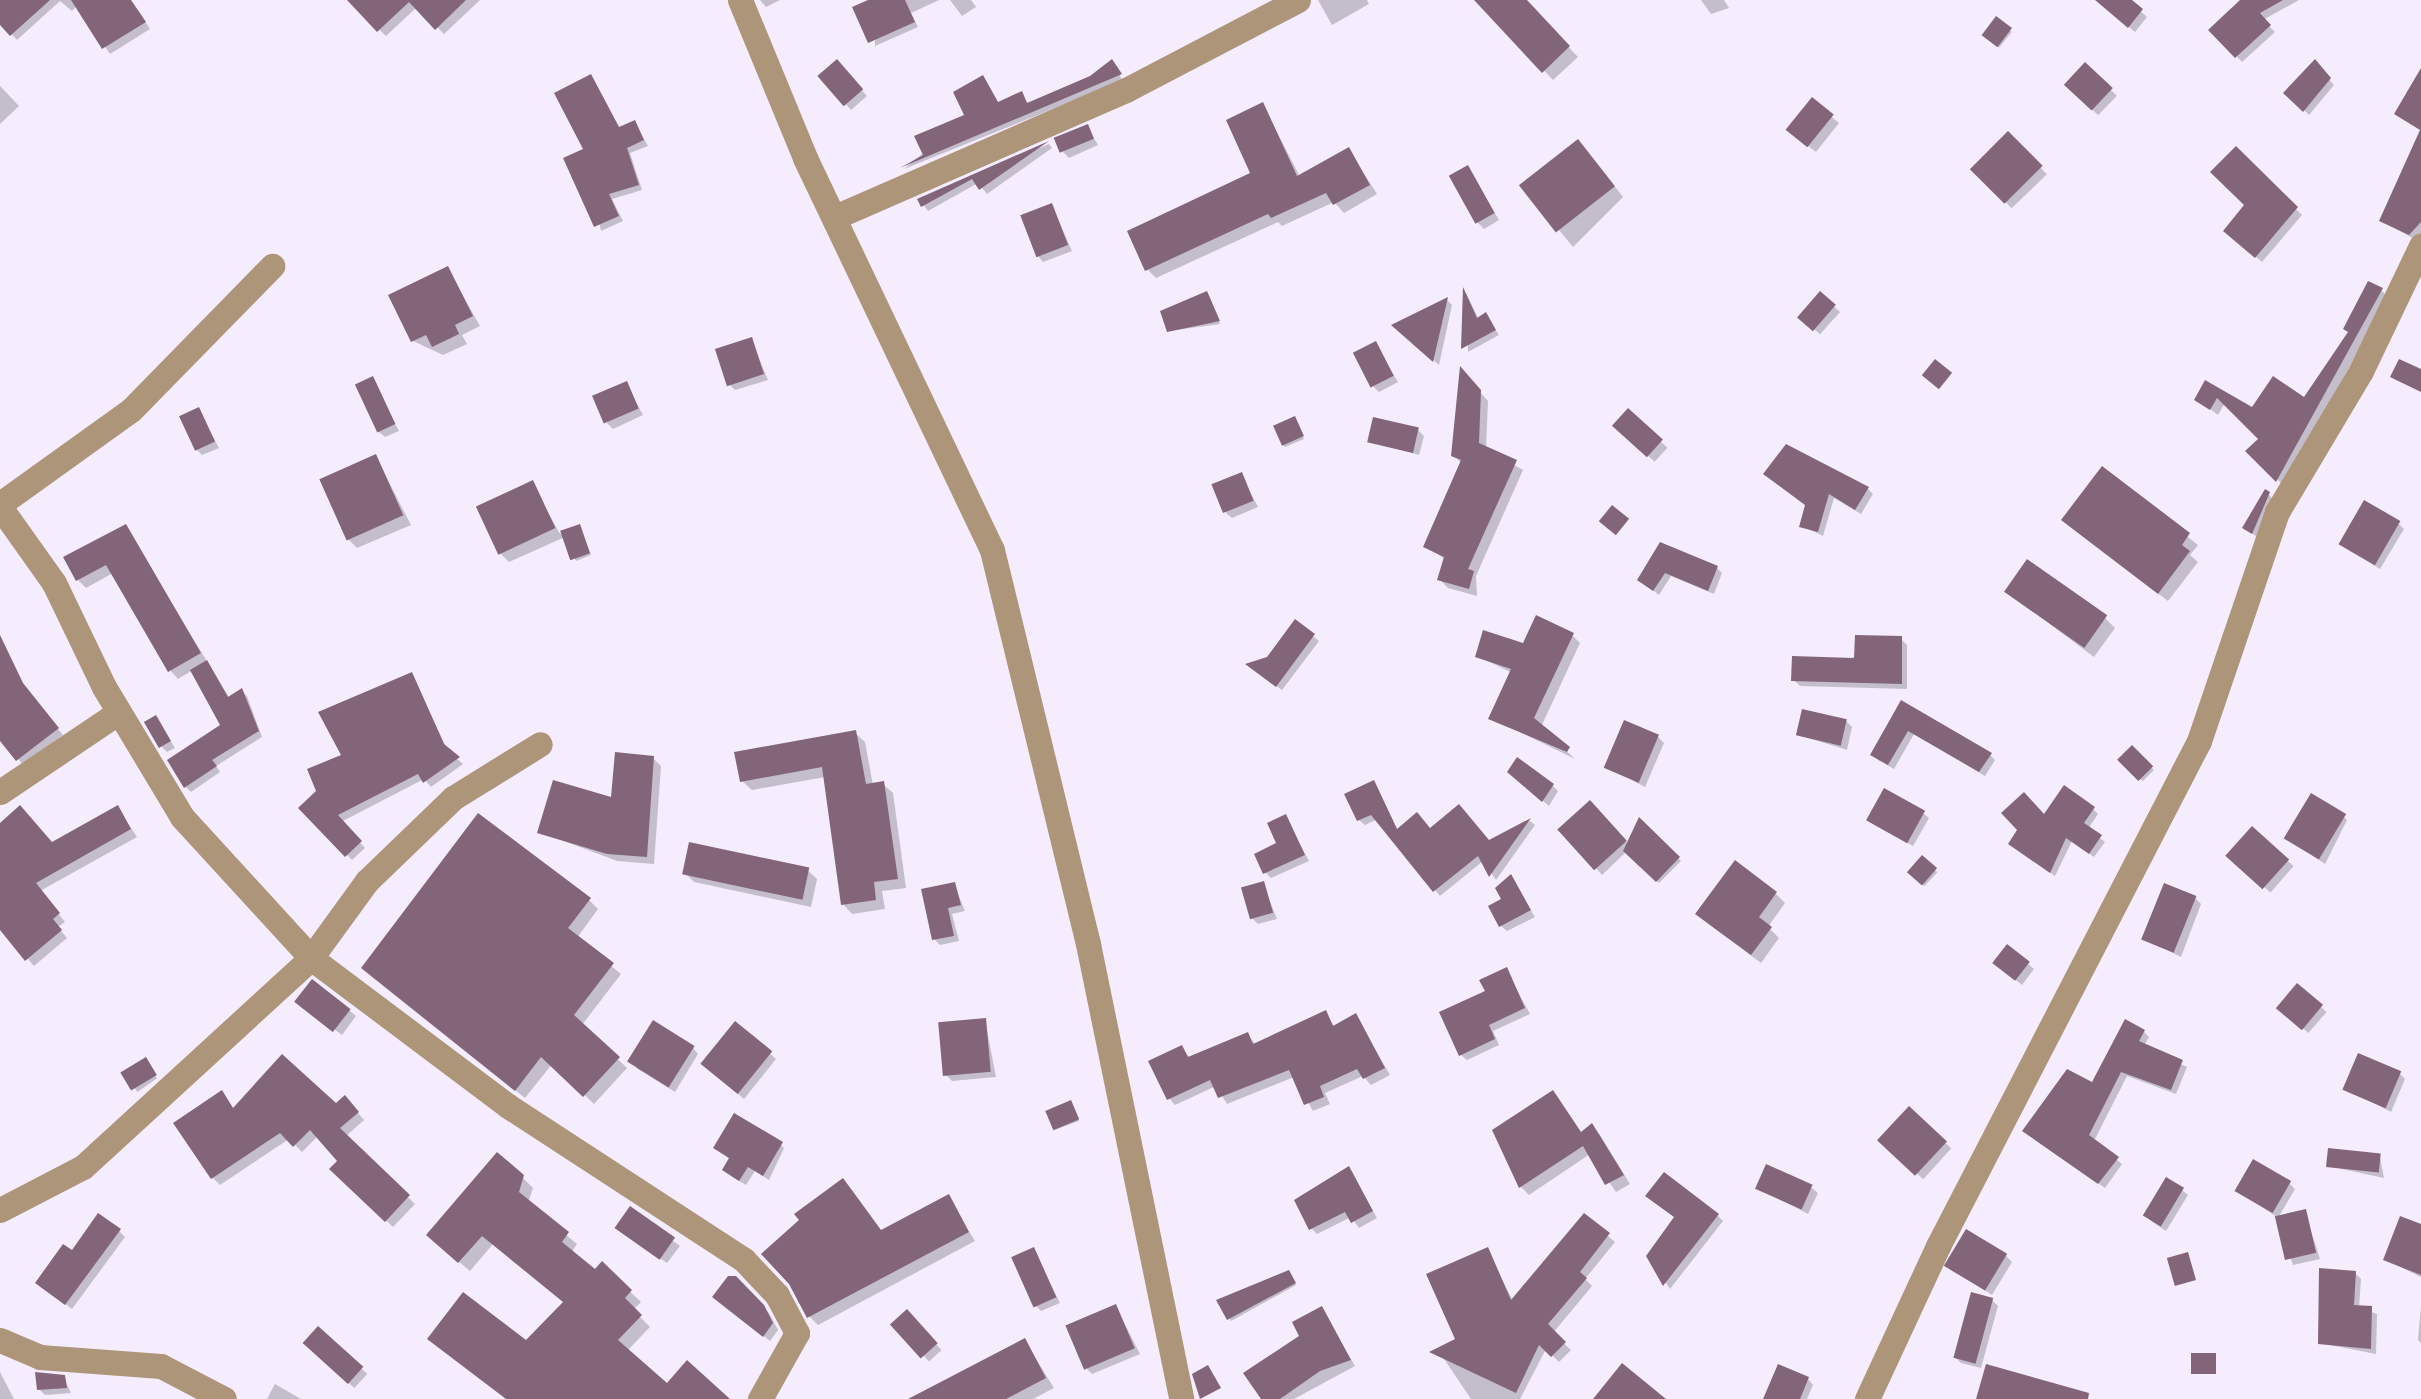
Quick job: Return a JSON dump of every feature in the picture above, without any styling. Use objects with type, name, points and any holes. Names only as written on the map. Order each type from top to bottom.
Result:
[{"type":"street","points":[[740,0],[835,218],[992,550],[1088,944],[1180,1398]]},
{"type":"street","points":[[835,218],[1126,90],[1298,0]]},
{"type":"street","points":[[1866,1399],[1938,1246],[2199,741],[2277,512],[2361,371],[2421,246]]},
{"type":"street","points":[[272,266],[131,410],[0,506],[54,583],[119,712],[182,817],[311,958],[508,1106],[744,1260],[777,1295],[796,1333],[760,1399]]},
{"type":"street","points":[[0,792],[119,712]]},
{"type":"street","points":[[0,1210],[82,1167],[311,958],[367,881],[453,798],[540,744]]},
{"type":"street","points":[[0,1340],[40,1357],[161,1366],[224,1399]]},
{"type":"building","points":[[0,0],[50,0],[10,36],[0,25]]},
{"type":"building","points":[[71,0],[131,0],[146,22],[102,49]]},
{"type":"building","points":[[347,0],[466,0],[435,30],[409,2],[377,32]]},
{"type":"building","points":[[868,0],[905,0],[915,22],[868,43],[852,7]]},
{"type":"building","points":[[1474,0],[1527,0],[1570,46],[1542,73]]},
{"type":"building","points":[[2095,0],[2132,0],[2143,9],[2128,28]]},
{"type":"building","points":[[2240,0],[2283,0],[2260,13],[2271,25],[2235,58],[2208,30]]},
{"type":"building","points":[[1996,16],[2012,28],[1998,47],[1982,35]]},
{"type":"building","points":[[837,59],[863,89],[844,106],[817,76]]},
{"type":"building","points":[[1112,59],[1122,74],[900,168],[923,155],[914,136],[964,115],[953,92],[983,75],[998,102],[1022,91],[1027,103],[1090,76]]},
{"type":"building","points":[[2315,59],[2331,78],[2303,112],[2283,93]]},
{"type":"building","points":[[2085,62],[2113,88],[2092,111],[2064,85]]},
{"type":"building","points":[[2421,68],[2421,222],[2409,235],[2379,221],[2420,130],[2394,114]]},
{"type":"building","points":[[591,74],[619,127],[635,120],[644,140],[627,148],[639,185],[609,194],[619,216],[594,227],[563,158],[583,149],[554,93]]},
{"type":"building","points":[[1812,97],[1834,115],[1807,147],[1786,130]]},
{"type":"building","points":[[1263,102],[1297,176],[1349,147],[1370,185],[1333,205],[1326,193],[1271,218],[1268,214],[1145,271],[1127,231],[1250,173],[1226,120]]},
{"type":"building","points":[[1088,124],[1094,139],[1060,153],[1054,138]]},
{"type":"building","points":[[2008,131],[2043,166],[2004,204],[1970,169]]},
{"type":"building","points":[[1578,139],[1615,186],[1556,232],[1519,185]]},
{"type":"building","points":[[1049,141],[979,190],[972,179],[921,207],[917,199]]},
{"type":"building","points":[[2236,146],[2298,207],[2255,258],[2223,231],[2244,205],[2210,172]]},
{"type":"building","points":[[1468,165],[1495,213],[1475,224],[1449,176]]},
{"type":"building","points":[[1052,203],[1068,245],[1036,257],[1020,215]]},
{"type":"building","points":[[448,266],[473,316],[455,325],[459,334],[432,347],[426,335],[411,342],[388,295]]},
{"type":"building","points":[[2368,281],[2383,288],[2276,482],[2245,451],[2258,439],[2217,398],[2210,410],[2194,400],[2205,380],[2252,407],[2273,376],[2304,397],[2348,332],[2343,329]]},
{"type":"building","points":[[1463,287],[1477,318],[1486,312],[1496,330],[1461,349]]},
{"type":"building","points":[[1207,291],[1220,321],[1167,332],[1160,311]]},
{"type":"building","points":[[1820,291],[1836,305],[1813,331],[1797,317]]},
{"type":"building","points":[[1448,297],[1433,362],[1391,325]]},
{"type":"building","points":[[752,337],[764,374],[727,386],[715,349]]},
{"type":"building","points":[[1376,341],[1394,376],[1371,388],[1353,353]]},
{"type":"building","points":[[1935,359],[1952,373],[1939,389],[1922,375]]},
{"type":"building","points":[[2399,359],[2421,369],[2421,392],[2390,377]]},
{"type":"building","points":[[1460,366],[1481,390],[1479,443],[1517,460],[1468,569],[1474,571],[1469,589],[1437,580],[1444,557],[1423,547],[1461,460],[1451,456]]},
{"type":"building","points":[[373,376],[395,424],[377,432],[355,384]]},
{"type":"building","points":[[627,381],[639,409],[604,423],[592,396]]},
{"type":"building","points":[[199,407],[215,441],[195,451],[179,416]]},
{"type":"building","points":[[1628,408],[1663,439],[1647,457],[1612,426]]},
{"type":"building","points":[[1295,416],[1304,436],[1282,446],[1273,426]]},
{"type":"building","points":[[1373,417],[1419,428],[1413,453],[1367,442]]},
{"type":"building","points":[[1786,444],[1869,487],[1855,510],[1829,494],[1818,532],[1799,527],[1805,505],[1763,474]]},
{"type":"building","points":[[376,454],[403,515],[347,540],[319,479]]},
{"type":"building","points":[[2102,466],[2190,533],[2182,545],[2190,551],[2158,594],[2061,520]]},
{"type":"building","points":[[1242,472],[1254,501],[1223,513],[1211,484]]},
{"type":"building","points":[[533,480],[555,528],[498,555],[476,507]]},
{"type":"building","points":[[2265,489],[2270,492],[2252,534],[2242,528]]},
{"type":"building","points":[[2364,500],[2400,521],[2375,565],[2338,544]]},
{"type":"building","points":[[1612,505],[1629,519],[1616,535],[1599,521]]},
{"type":"building","points":[[126,524],[201,653],[168,672],[106,565],[76,581],[63,557]]},
{"type":"building","points":[[580,524],[590,553],[570,560],[560,531]]},
{"type":"building","points":[[1660,542],[1718,566],[1708,591],[1665,573],[1653,591],[1637,580]]},
{"type":"building","points":[[2027,559],[2107,615],[2084,648],[2004,592]]},
{"type":"building","points":[[1536,615],[1574,633],[1534,718],[1570,747],[1567,752],[1488,719],[1511,669],[1475,657],[1483,630],[1523,643]]},
{"type":"building","points":[[1295,619],[1315,634],[1276,687],[1245,664],[1267,657]]},
{"type":"building","points":[[0,635],[23,683],[59,728],[16,761],[0,741]]},
{"type":"building","points":[[1855,635],[1902,636],[1902,684],[1791,681],[1792,656],[1854,658]]},
{"type":"building","points":[[207,660],[228,697],[242,688],[259,731],[212,760],[217,766],[184,788],[167,760],[220,725],[190,670]]},
{"type":"building","points":[[412,672],[444,744],[460,757],[423,783],[418,774],[338,815],[362,841],[345,857],[298,808],[316,791],[307,769],[341,755],[318,712]]},
{"type":"building","points":[[1901,700],[1992,753],[1979,772],[1908,731],[1888,765],[1870,755]]},
{"type":"building","points":[[1802,709],[1847,719],[1841,746],[1796,735]]},
{"type":"building","points":[[156,715],[171,741],[159,748],[144,722]]},
{"type":"building","points":[[1624,720],[1659,735],[1639,783],[1604,768]]},
{"type":"building","points":[[856,730],[866,784],[884,781],[898,879],[874,882],[876,900],[841,905],[822,767],[740,782],[734,752]]},
{"type":"building","points":[[2132,745],[2153,766],[2138,781],[2117,760]]},
{"type":"building","points":[[615,752],[654,756],[647,857],[607,854],[537,833],[553,780],[611,797]]},
{"type":"building","points":[[1517,757],[1554,784],[1542,802],[1507,772]]},
{"type":"building","points":[[1374,780],[1397,829],[1417,812],[1430,828],[1459,804],[1489,840],[1531,818],[1489,877],[1478,856],[1433,892],[1371,815],[1357,821],[1344,794]]},
{"type":"building","points":[[2064,785],[2095,807],[2084,823],[2102,835],[2089,854],[2066,838],[2050,873],[2008,844],[2017,830],[2001,813],[2024,792],[2044,814]]},
{"type":"building","points":[[1884,788],[1925,811],[1907,843],[1866,820]]},
{"type":"building","points":[[2311,793],[2346,814],[2319,860],[2284,838]]},
{"type":"building","points":[[1590,800],[1627,841],[1594,870],[1557,829]]},
{"type":"building","points":[[20,805],[52,842],[118,805],[131,829],[36,883],[60,913],[53,919],[62,930],[25,961],[0,930],[0,823]]},
{"type":"building","points":[[478,813],[591,898],[568,928],[614,963],[574,1015],[620,1057],[583,1097],[541,1057],[515,1091],[361,968]]},
{"type":"building","points":[[1286,814],[1305,855],[1263,874],[1254,854],[1276,843],[1267,823]]},
{"type":"building","points":[[1639,817],[1680,857],[1656,882],[1623,851]]},
{"type":"building","points":[[2252,826],[2289,859],[2262,889],[2225,856]]},
{"type":"building","points":[[689,842],[809,868],[802,900],[682,874]]},
{"type":"building","points":[[1922,855],[1937,868],[1922,885],[1907,872]]},
{"type":"building","points":[[1735,860],[1777,892],[1759,917],[1772,927],[1751,955],[1695,914]]},
{"type":"building","points":[[1511,874],[1531,910],[1499,927],[1488,906],[1501,899],[1495,888]]},
{"type":"building","points":[[1264,881],[1273,913],[1250,919],[1241,888]]},
{"type":"building","points":[[955,882],[961,905],[948,908],[954,936],[932,940],[921,889]]},
{"type":"building","points":[[2164,883],[2196,896],[2174,953],[2141,940]]},
{"type":"building","points":[[2007,944],[2030,962],[2015,981],[1992,963]]},
{"type":"building","points":[[1507,967],[1525,1008],[1489,1025],[1495,1039],[1459,1056],[1439,1012],[1485,991],[1479,980]]},
{"type":"building","points":[[312,979],[351,1009],[333,1032],[294,1002]]},
{"type":"building","points":[[2297,983],[2323,1005],[2302,1030],[2276,1008]]},
{"type":"building","points":[[1326,1010],[1333,1026],[1356,1013],[1385,1068],[1363,1079],[1357,1069],[1320,1086],[1324,1097],[1304,1105],[1289,1070],[1218,1098],[1210,1080],[1167,1100],[1148,1061],[1182,1045],[1188,1057],[1248,1032],[1253,1044]]},
{"type":"building","points":[[986,1018],[991,1072],[943,1076],[938,1022]]},
{"type":"building","points":[[2125,1019],[2145,1030],[2139,1041],[2183,1060],[2171,1090],[2121,1072],[2089,1135],[2119,1157],[2098,1184],[2022,1131],[2067,1069],[2092,1082]]},
{"type":"building","points":[[653,1020],[695,1046],[669,1088],[627,1062]]},
{"type":"building","points":[[735,1021],[772,1051],[738,1094],[700,1064]]},
{"type":"building","points":[[2358,1053],[2401,1071],[2386,1108],[2342,1090]]},
{"type":"building","points":[[282,1054],[336,1103],[345,1095],[359,1112],[340,1128],[410,1195],[385,1222],[329,1169],[337,1161],[310,1130],[293,1147],[280,1133],[211,1179],[173,1123],[222,1090],[233,1108]]},
{"type":"building","points":[[146,1057],[157,1075],[131,1090],[120,1072]]},
{"type":"building","points":[[1553,1090],[1581,1132],[1592,1123],[1624,1175],[1605,1185],[1583,1146],[1519,1188],[1492,1130]]},
{"type":"building","points":[[1071,1100],[1079,1119],[1053,1130],[1045,1111]]},
{"type":"building","points":[[1909,1106],[1947,1141],[1915,1176],[1877,1140]]},
{"type":"building","points":[[734,1113],[783,1142],[763,1176],[748,1167],[739,1181],[722,1170],[729,1158],[713,1148]]},
{"type":"building","points":[[2328,1148],[2381,1154],[2379,1172],[2326,1167]]},
{"type":"building","points":[[497,1152],[524,1175],[519,1192],[569,1232],[562,1242],[595,1269],[602,1261],[632,1290],[625,1298],[642,1315],[618,1340],[667,1383],[687,1360],[730,1399],[506,1399],[427,1339],[463,1292],[526,1340],[563,1302],[482,1236],[458,1263],[426,1235]]},
{"type":"building","points":[[2253,1159],[2291,1181],[2273,1213],[2234,1191]]},
{"type":"building","points":[[1766,1164],[1813,1185],[1802,1209],[1755,1189]]},
{"type":"building","points":[[1349,1166],[1373,1211],[1351,1223],[1345,1212],[1309,1230],[1294,1200]]},
{"type":"building","points":[[1664,1172],[1719,1214],[1663,1286],[1646,1256],[1674,1217],[1645,1196]]},
{"type":"building","points":[[2166,1177],[2184,1188],[2161,1226],[2143,1216]]},
{"type":"building","points":[[843,1178],[881,1230],[949,1194],[969,1232],[807,1318],[789,1284],[761,1254],[799,1220],[794,1214]]},
{"type":"building","points":[[630,1206],[675,1238],[660,1260],[615,1228]]},
{"type":"building","points":[[2306,1209],[2316,1253],[2285,1260],[2275,1216]]},
{"type":"building","points":[[98,1213],[121,1229],[65,1305],[35,1283],[63,1244],[72,1250]]},
{"type":"building","points":[[1584,1213],[1610,1233],[1580,1272],[1587,1278],[1548,1324],[1566,1342],[1551,1357],[1539,1345],[1516,1393],[1429,1352],[1455,1339],[1426,1274],[1488,1247],[1511,1300]]},
{"type":"building","points":[[2400,1216],[2421,1224],[2421,1275],[2383,1260]]},
{"type":"building","points":[[1966,1229],[2007,1254],[1985,1291],[1944,1266]]},
{"type":"building","points":[[1034,1247],[1056,1297],[1034,1307],[1011,1257]]},
{"type":"building","points":[[2188,1252],[2196,1280],[2175,1286],[2167,1258]]},
{"type":"building","points":[[2319,1268],[2356,1271],[2354,1305],[2372,1306],[2371,1349],[2318,1344]]},
{"type":"building","points":[[1289,1270],[1296,1283],[1227,1320],[1216,1300]]},
{"type":"building","points":[[728,1276],[736,1276],[764,1305],[773,1323],[763,1337],[712,1297]]},
{"type":"building","points":[[1971,1292],[1993,1298],[1976,1364],[1953,1358]]},
{"type":"building","points":[[1116,1304],[1135,1348],[1084,1370],[1065,1325]]},
{"type":"building","points":[[1322,1306],[1351,1360],[1320,1371],[1280,1399],[1261,1399],[1243,1373],[1299,1336],[1292,1322]]},
{"type":"building","points":[[907,1309],[938,1343],[921,1359],[890,1324]]},
{"type":"building","points":[[318,1326],[363,1367],[348,1384],[303,1343]]},
{"type":"building","points":[[1025,1338],[1046,1378],[1006,1399],[908,1399]]},
{"type":"building","points":[[2191,1353],[2216,1353],[2216,1374],[2191,1374]]},
{"type":"building","points":[[1622,1363],[1666,1399],[1593,1399]]},
{"type":"building","points":[[1778,1364],[1809,1377],[1800,1399],[1763,1399]]},
{"type":"building","points":[[1986,1364],[2089,1393],[2088,1399],[1976,1399]]},
{"type":"building","points":[[1208,1365],[1221,1388],[1200,1399],[1192,1374]]},
{"type":"building","points":[[35,1372],[65,1375],[67,1388],[37,1390]]}]
